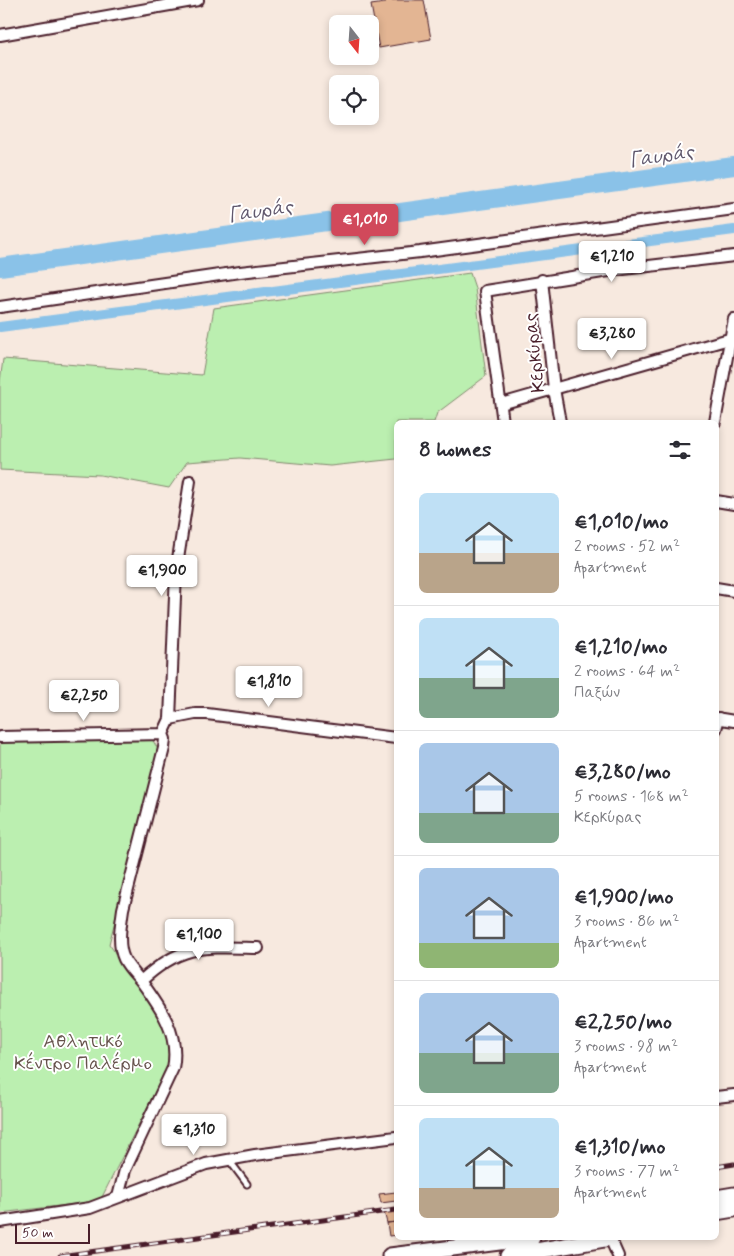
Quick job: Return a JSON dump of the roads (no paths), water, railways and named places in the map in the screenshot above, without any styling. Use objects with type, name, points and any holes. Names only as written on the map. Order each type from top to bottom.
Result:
[{"type":"main road","points":[[724,1208],[734,1195]]},
{"type":"main road","points":[[390,1256],[516,1240]]},
{"type":"main road","points":[[508,1256],[599,1240]]},
{"type":"street","points":[[0,35],[198,0]]},
{"type":"street","points":[[0,307],[240,272],[420,252],[734,209]]},
{"type":"street","points":[[503,420],[484,294],[487,290],[542,280],[734,256]]},
{"type":"street","name":"Κερκύρας","points":[[542,280],[554,389],[560,420]]},
{"type":"street","points":[[715,420],[734,320]]},
{"type":"street","points":[[501,404],[729,339]]},
{"type":"street","points":[[163,734],[170,719],[176,572],[190,480]]},
{"type":"street","points":[[719,502],[734,504]]},
{"type":"street","points":[[719,588],[734,591]]},
{"type":"street","points":[[170,719],[195,714],[207,714],[394,738]]},
{"type":"street","points":[[719,721],[734,720]]},
{"type":"street","points":[[0,737],[163,734]]},
{"type":"street","points":[[118,1197],[125,1170],[173,1068],[176,1055],[173,1032],[124,958],[120,929],[125,900],[166,739],[163,734]]},
{"type":"street","points":[[141,981],[167,960],[194,949],[258,948]]},
{"type":"street","points":[[719,1097],[734,1095]]},
{"type":"street","points":[[0,1222],[76,1212],[206,1164],[394,1137]]},
{"type":"street","points":[[611,1240],[618,1256]]},
{"type":"lane","points":[[229,1160],[247,1184]]},
{"type":"waterway","name":"Γαυράς","points":[[0,267],[734,166]]},
{"type":"waterway","points":[[0,327],[734,230]]},
{"type":"railway","points":[[719,1166],[734,1164]]},
{"type":"railway","points":[[60,1256],[394,1210]]},
{"type":"park label","name":"Αθλητικό Κέντρο Παλέρμο","points":[[83,1051]]}]
